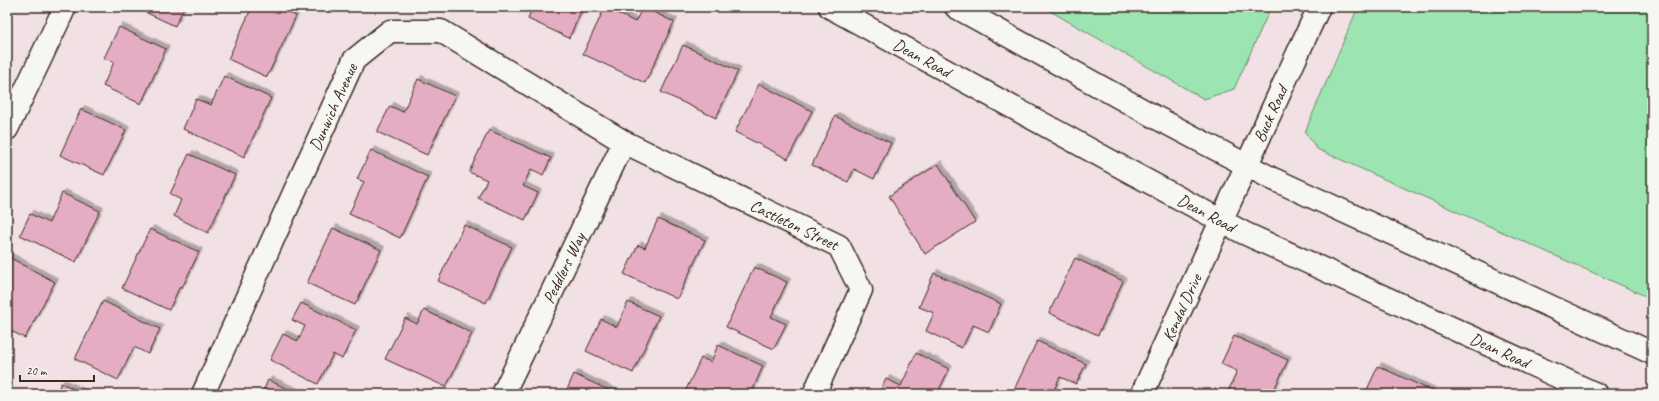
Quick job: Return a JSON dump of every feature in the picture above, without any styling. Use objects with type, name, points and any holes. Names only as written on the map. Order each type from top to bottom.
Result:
[{"type":"street","points":[[7,128],[65,7]]},
{"type":"street","name":"Dean Road","points":[[830,7],[1244,233],[1596,394]]},
{"type":"street","points":[[956,7],[1271,178],[1652,353]]},
{"type":"street","name":"Buck Road","points":[[1221,221],[1319,7]]},
{"type":"street","name":"Dunwich Avenue","points":[[203,394],[354,60],[390,31],[441,31],[624,142]]},
{"type":"street","name":"Peddlers Way","points":[[503,394],[624,142]]},
{"type":"street","name":"Castleton Street","points":[[624,142],[839,246],[861,290],[814,394]]},
{"type":"street","name":"Kendal Drive","points":[[1142,394],[1221,221]]},
{"type":"green space","points":[[1043,7],[1271,7],[1234,89],[1204,99]]},
{"type":"green space","points":[[1358,7],[1652,7],[1652,299],[1317,149],[1305,132]]},
{"type":"building","points":[[134,7],[184,7],[175,26]]},
{"type":"building","points":[[252,7],[277,7],[296,16],[267,77],[228,59]]},
{"type":"building","points":[[532,7],[583,7],[569,38],[528,19]]},
{"type":"building","points":[[605,7],[635,22],[643,7],[674,22],[645,83],[583,54]]},
{"type":"building","points":[[119,27],[166,49],[141,104],[103,86],[114,62],[104,58]]},
{"type":"building","points":[[683,45],[738,71],[716,118],[661,92]]},
{"type":"building","points":[[224,76],[271,98],[244,157],[183,129],[196,99],[211,105]]},
{"type":"building","points":[[418,79],[455,96],[427,155],[377,132],[390,106],[403,112]]},
{"type":"building","points":[[759,84],[812,111],[788,159],[735,132]]},
{"type":"building","points":[[81,109],[126,130],[104,175],[60,155]]},
{"type":"building","points":[[835,116],[891,143],[874,179],[854,169],[848,182],[812,165]]},
{"type":"building","points":[[489,130],[551,158],[543,175],[531,169],[523,186],[538,193],[525,220],[478,198],[487,180],[469,172]]},
{"type":"building","points":[[371,150],[428,177],[400,238],[349,214],[364,182],[357,179]]},
{"type":"building","points":[[189,154],[235,175],[208,233],[174,216],[181,200],[170,194]]},
{"type":"building","points":[[938,164],[975,222],[925,254],[889,196]]},
{"type":"building","points":[[62,193],[100,211],[76,262],[20,235],[30,214],[49,223]]},
{"type":"building","points":[[658,219],[705,240],[677,299],[624,274],[638,245],[645,248]]},
{"type":"building","points":[[464,225],[512,247],[486,303],[438,281]]},
{"type":"building","points":[[333,228],[381,250],[355,305],[307,283]]},
{"type":"building","points":[[150,229],[199,252],[182,288],[180,286],[169,310],[122,288]]},
{"type":"building","points":[[7,256],[55,282],[25,338],[7,329],[7,291],[10,286],[7,285]]},
{"type":"building","points":[[1075,258],[1123,281],[1098,335],[1049,313]]},
{"type":"building","points":[[754,267],[787,282],[771,317],[786,324],[774,349],[726,327]]},
{"type":"building","points":[[934,273],[1001,304],[989,332],[973,325],[962,348],[926,331],[934,313],[919,307]]},
{"type":"building","points":[[103,301],[160,329],[148,354],[134,347],[118,380],[75,359]]},
{"type":"building","points":[[628,302],[659,316],[633,373],[586,351],[601,319],[617,327]]},
{"type":"building","points":[[301,303],[356,330],[342,359],[333,354],[318,384],[270,360],[283,334],[298,341],[305,326],[292,320]]},
{"type":"building","points":[[424,310],[472,333],[446,387],[385,359],[405,318],[417,324]]},
{"type":"building","points":[[1234,336],[1288,360],[1272,394],[1227,394],[1237,371],[1221,364]]},
{"type":"building","points":[[1037,341],[1086,364],[1076,384],[1060,377],[1053,392],[1056,394],[1012,394]]},
{"type":"building","points":[[718,345],[763,366],[751,394],[684,394],[701,358],[711,362]]},
{"type":"building","points":[[916,353],[949,369],[937,394],[879,394],[886,379],[901,386]]},
{"type":"building","points":[[1378,366],[1432,391],[1430,394],[1365,394]]},
{"type":"building","points":[[574,374],[617,394],[565,394]]},
{"type":"building","points":[[268,380],[299,394],[262,394]]},
{"type":"building","points":[[61,383],[85,394],[56,394]]}]
